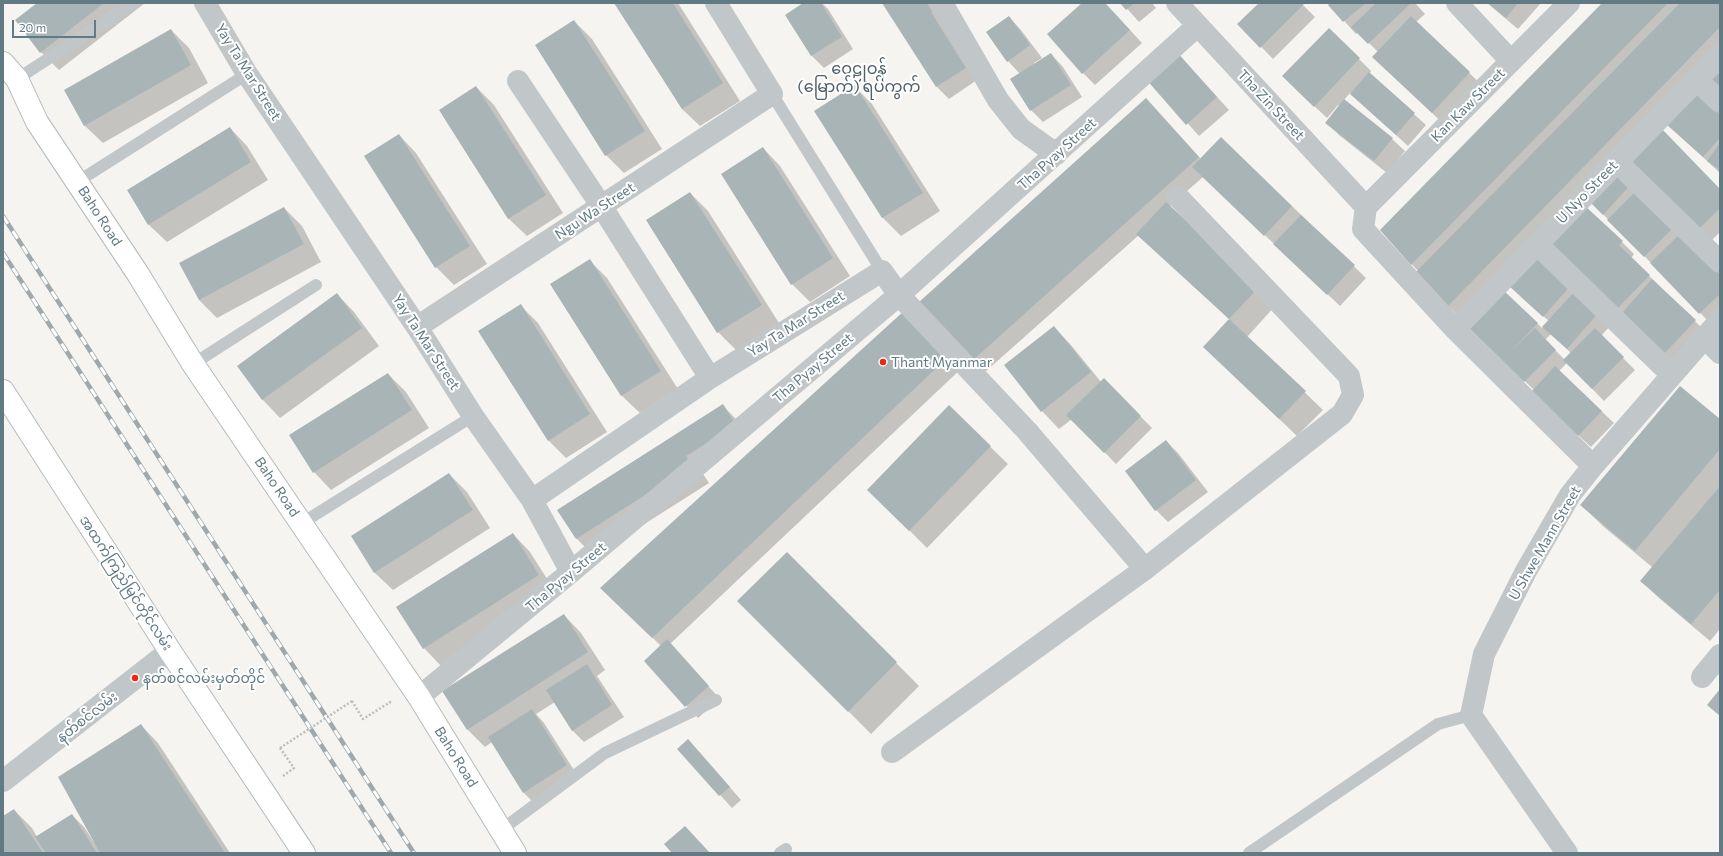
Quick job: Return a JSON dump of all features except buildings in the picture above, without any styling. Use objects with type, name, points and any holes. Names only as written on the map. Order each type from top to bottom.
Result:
[{"type":"main road","name":"Baho Road","points":[[10,71],[37,122],[138,274],[194,364],[416,693],[516,853]]},
{"type":"main road","name":"အထက်ကြည်မြင်တိုင်လမ်း","points":[[3,391],[170,651],[304,853]]},
{"type":"street","name":"Yay Ta Mar Street","points":[[205,3],[247,74],[417,327],[473,416],[532,500],[710,378],[882,271]]},
{"type":"street","points":[[716,3],[772,94]]},
{"type":"street","points":[[942,3],[998,100],[1021,129],[1056,154]]},
{"type":"street","name":"Tha Zin Street","points":[[1177,3],[1366,207]]},
{"type":"street","points":[[1457,3],[1511,61]]},
{"type":"street","name":"Kan Kaw Street","points":[[1366,207],[1569,3]]},
{"type":"street","name":"Tha Pyay Street","points":[[416,693],[571,572],[899,296],[1197,26]]},
{"type":"street","name":"U Nyo Street","points":[[1455,329],[1720,56]]},
{"type":"street","points":[[1697,80],[1720,102]]},
{"type":"street","points":[[518,81],[602,207],[710,378]]},
{"type":"street","name":"Ngu Wa Street","points":[[417,327],[772,94]]},
{"type":"street","points":[[1617,162],[1720,262]]},
{"type":"street","points":[[892,752],[1145,569],[1342,414],[1353,395],[1349,376],[1178,197]]},
{"type":"street","points":[[1366,207],[1363,229],[1455,329],[1593,466]]},
{"type":"street","points":[[1537,244],[1672,375]]},
{"type":"street","points":[[882,271],[899,296],[1026,431],[1145,569]]},
{"type":"street","name":"U Shwe Mann Street","points":[[1471,715],[1484,654],[1526,571],[1570,495],[1593,466],[1720,320]]},
{"type":"street","points":[[1704,337],[1720,353]]},
{"type":"street","points":[[532,500],[571,572]]},
{"type":"street","name":"နတ်စင်လမ်း","points":[[5,777],[170,651]]},
{"type":"street","points":[[1702,677],[1720,655]]},
{"type":"street","points":[[1471,715],[1567,853]]},
{"type":"lane","points":[[10,71],[134,3]]},
{"type":"lane","points":[[77,182],[247,74]]},
{"type":"lane","points":[[772,94],[882,271]]},
{"type":"lane","points":[[194,364],[316,285]]},
{"type":"lane","points":[[302,523],[473,416]]},
{"type":"lane","points":[[501,830],[605,753],[716,700]]},
{"type":"lane","points":[[1249,853],[1438,724],[1471,715]]},
{"type":"path","points":[[280,748],[352,701],[363,719],[416,693]]},
{"type":"railway","points":[[3,216],[414,853]]},
{"type":"railway","points":[[3,253],[391,853]]},
{"type":"place","name":"Thant Myanmar","points":[[883,362]]},
{"type":"place","name":"နတ်စင်လမ်းမှတ်တိုင်","points":[[135,678]]},
{"type":"district","name":"ဝေဠုဝန် (မြောက်) ရပ်ကွက်","points":[[859,78]]}]
